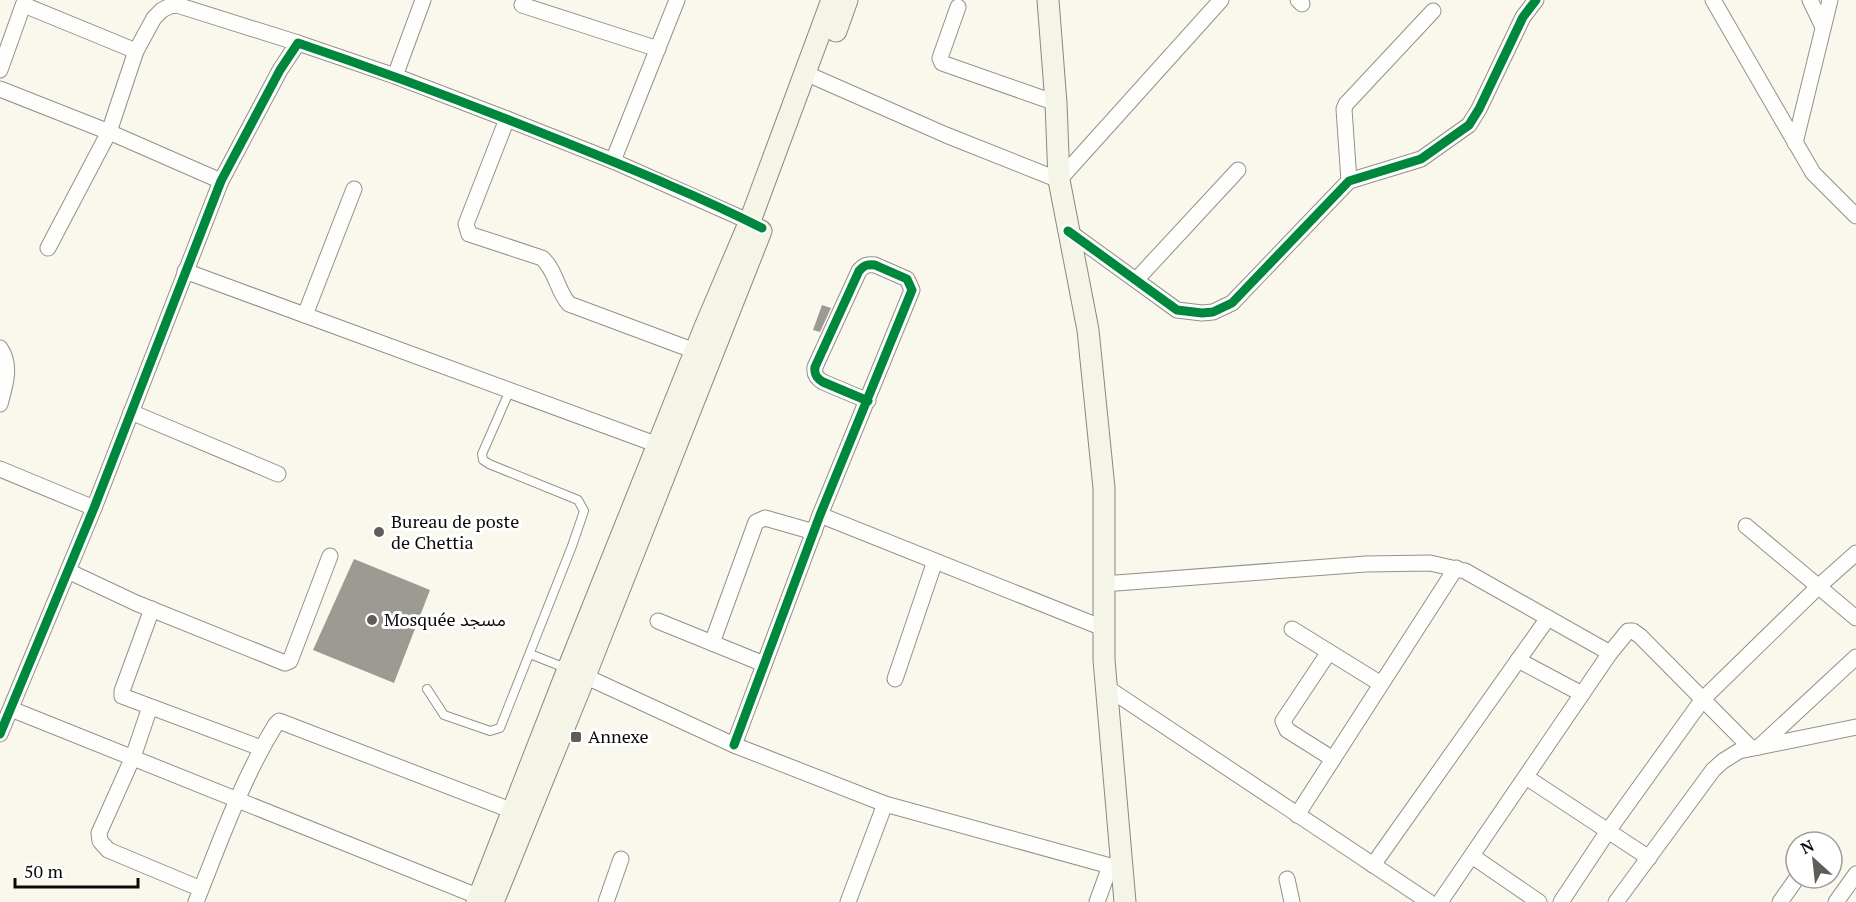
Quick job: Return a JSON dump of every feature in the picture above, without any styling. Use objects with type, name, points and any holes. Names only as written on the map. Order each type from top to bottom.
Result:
[{"type":"main road","points":[[486,901],[513,811],[576,672],[658,445],[695,351],[802,125],[832,0]]},
{"type":"main road","points":[[812,76],[847,0]]},
{"type":"main road","points":[[1048,0],[1059,180],[1089,341],[1104,488],[1103,628],[1115,867],[1125,902]]},
{"type":"main road","points":[[486,901],[756,225]]},
{"type":"street","points":[[395,76],[423,0]]},
{"type":"street","points":[[613,161],[677,0]]},
{"type":"street","points":[[812,76],[946,135],[1059,180],[1221,0]]},
{"type":"street","points":[[1068,231],[1177,310],[1202,313],[1222,309],[1232,303],[1350,181],[1421,159],[1469,125],[1523,17],[1536,0]]},
{"type":"street","points":[[1713,0],[1813,173],[1856,216]]},
{"type":"street","points":[[1810,0],[1823,27]]},
{"type":"street","points":[[1795,143],[1830,0]]},
{"type":"street","points":[[0,70],[25,2],[136,51]]},
{"type":"street","points":[[48,248],[109,132],[136,51],[154,18],[162,10],[177,5],[395,76],[613,161],[756,225]]},
{"type":"street","points":[[522,5],[658,50]]},
{"type":"street","points":[[958,7],[940,58],[942,63],[1056,103]]},
{"type":"street","points":[[1350,181],[1344,109],[1346,104],[1432,11]]},
{"type":"street","points":[[0,734],[94,508],[221,181],[280,70],[298,43]]},
{"type":"street","points":[[0,89],[109,132],[221,181]]},
{"type":"street","points":[[507,119],[466,224],[469,234],[542,258],[550,267],[562,296],[569,304],[695,351]]},
{"type":"street","points":[[1136,280],[1238,170]]},
{"type":"street","points":[[305,315],[354,189]]},
{"type":"street","points":[[734,745],[820,515],[868,401],[912,290],[907,279],[870,264],[859,271],[814,372],[823,382],[868,401]]},
{"type":"street","points":[[185,271],[658,445]]},
{"type":"street","points":[[0,348],[6,366],[7,380],[0,404]]},
{"type":"street","points":[[131,412],[278,474]]},
{"type":"street","points":[[0,469],[94,508]]},
{"type":"street","points":[[820,515],[1103,628]]},
{"type":"street","points":[[712,643],[756,522],[765,518],[814,532]]},
{"type":"street","points":[[1746,526],[1856,618]]},
{"type":"street","points":[[1561,902],[1608,831],[1703,699],[1856,553]]},
{"type":"street","points":[[68,571],[152,609],[288,662],[330,556]]},
{"type":"street","points":[[895,679],[935,561]]},
{"type":"street","points":[[1103,584],[1366,564],[1430,563],[1465,571],[1610,653]]},
{"type":"street","points":[[1297,815],[1456,568]]},
{"type":"street","points":[[152,609],[121,694],[123,698],[261,748]]},
{"type":"street","points":[[1372,865],[1548,618]]},
{"type":"street","points":[[658,621],[764,664]]},
{"type":"street","points":[[1292,629],[1381,684]]},
{"type":"street","points":[[1440,902],[1610,653],[1628,632],[1640,636],[1755,748]]},
{"type":"street","points":[[1329,652],[1283,721],[1287,730],[1333,759]]},
{"type":"street","points":[[1755,748],[1856,657]]},
{"type":"street","points":[[1518,660],[1582,694]]},
{"type":"street","points":[[576,672],[734,745],[885,804],[1115,867],[1097,902]]},
{"type":"street","points":[[1106,687],[1429,902]]},
{"type":"street","points":[[150,707],[132,758],[99,833],[100,841],[108,850],[199,895],[237,799],[261,748],[276,724],[281,721],[513,811]]},
{"type":"street","points":[[11,708],[486,901]]},
{"type":"street","points":[[1616,902],[1713,770],[1739,751],[1856,727]]},
{"type":"street","points":[[1526,777],[1649,858]]},
{"type":"street","points":[[848,902],[885,804]]},
{"type":"street","points":[[1472,856],[1539,902]]},
{"type":"street","points":[[606,902],[621,859]]},
{"type":"street","points":[[1836,902],[1856,874]]},
{"type":"street","points":[[1287,879],[1292,902]]},
{"type":"lane","points":[[427,689],[444,715],[490,731],[500,728],[584,511],[578,501],[483,460],[482,454],[510,390]]},
{"type":"lane","points":[[530,654],[576,672]]},
{"type":"building","points":[[822,305],[831,308],[820,332],[813,330]]},
{"type":"building","name":"Mosquée مسجد","points":[[354,559],[430,590],[394,683],[313,650]]},
{"type":"cycle path","points":[[1068,231],[1177,310],[1213,312],[1232,303],[1349,181],[1421,159],[1469,125],[1523,17],[1536,0]]},
{"type":"cycle path","points":[[0,734],[94,508],[221,181],[280,70],[298,43],[529,128],[663,182],[762,228]]},
{"type":"cycle path","points":[[734,745],[820,515],[912,290],[907,279],[875,265],[864,266],[859,271],[815,367],[815,374],[823,382],[868,401]]},
{"type":"place","name":"Bureau de poste de Chettia","points":[[379,532]]},
{"type":"place","name":"Mosquée مسجد","points":[[372,620]]},
{"type":"place","name":"Annexe","points":[[576,737]]}]
